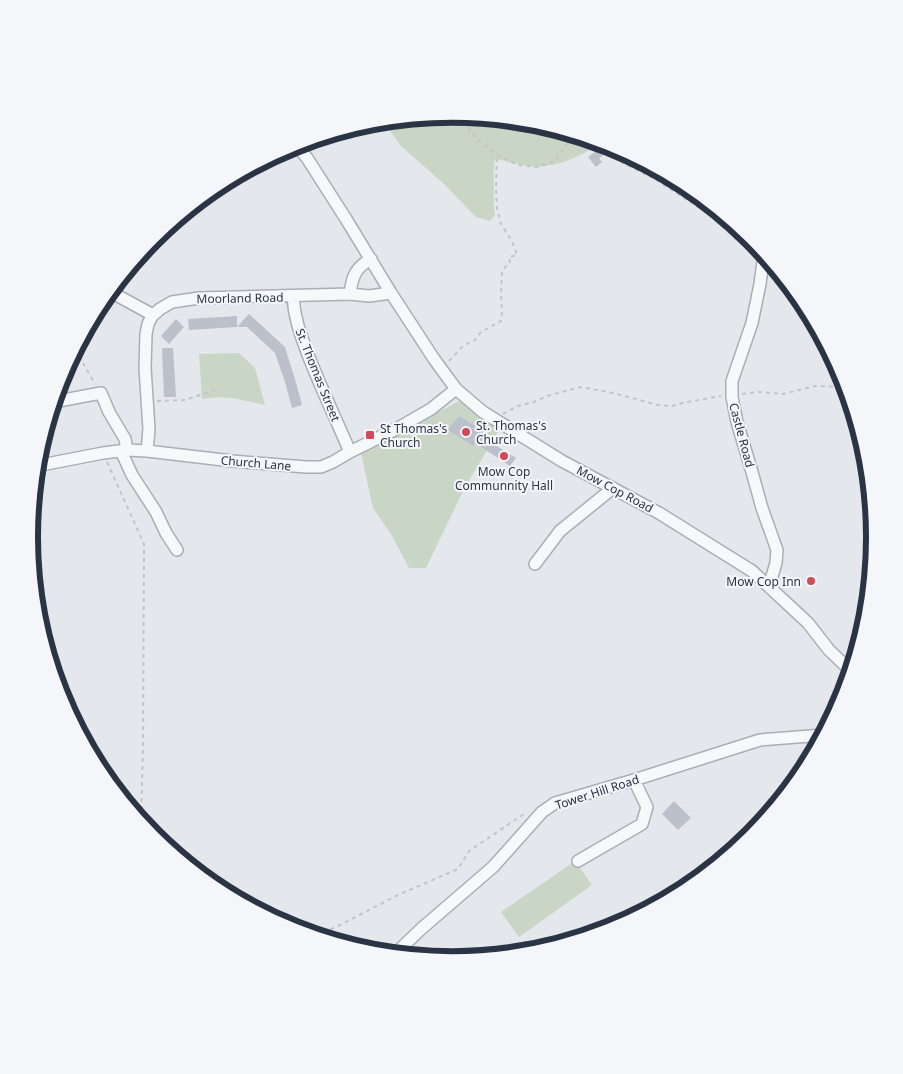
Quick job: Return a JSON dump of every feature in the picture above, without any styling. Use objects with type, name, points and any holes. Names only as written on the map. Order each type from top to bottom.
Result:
[{"type":"street","points":[[307,149],[307,158]]},
{"type":"street","name":"Mow Cop Road","points":[[302,152],[391,293],[456,389],[483,412],[562,461],[659,513],[752,571],[808,623],[845,665]]},
{"type":"street","points":[[350,294],[357,269],[371,259]]},
{"type":"street","name":"Castle Road","points":[[762,263],[752,323],[732,381],[732,395],[737,422],[754,481],[777,550],[776,563],[769,586]]},
{"type":"street","name":"Moorland Road","points":[[154,315],[172,302],[198,298],[350,294],[369,296],[391,293]]},
{"type":"street","points":[[116,295],[154,315],[148,324],[146,334],[145,368],[149,429],[147,451]]},
{"type":"street","name":"St. Thomas Street","points":[[293,296],[293,311],[306,350],[350,452]]},
{"type":"street","name":"Church Lane","points":[[44,464],[124,450],[232,461],[306,467],[321,466],[333,462],[398,428],[431,409],[456,389]]},
{"type":"street","points":[[60,401],[101,394],[125,439],[124,450],[132,475],[156,512],[177,550]]},
{"type":"street","points":[[535,564],[560,531],[613,488]]},
{"type":"street","name":"Tower Hill Road","points":[[402,948],[493,867],[542,812],[556,803],[760,740],[815,736]]},
{"type":"street","points":[[578,861],[642,824],[647,807],[634,780]]},
{"type":"path","points":[[465,123],[478,140],[497,154],[518,164],[537,167],[554,161],[569,140]]},
{"type":"path","points":[[442,369],[464,346],[475,340],[481,332],[501,321],[502,271],[510,262],[510,257],[517,254],[512,241],[501,224],[497,209],[497,154]]},
{"type":"path","points":[[615,157],[653,178],[706,212],[757,258]]},
{"type":"path","points":[[79,356],[101,394]]},
{"type":"path","points":[[496,420],[518,406],[581,387],[658,405],[672,406],[720,396],[759,392],[784,394],[815,386],[837,386]]},
{"type":"path","points":[[147,402],[185,400],[215,390]]},
{"type":"path","points":[[103,453],[144,544],[141,811]]},
{"type":"path","points":[[326,931],[398,895],[458,869],[469,851],[528,811],[535,809],[542,812]]},
{"type":"green space","points":[[452,123],[479,124],[532,131],[559,137],[593,148],[568,160],[545,166],[526,165],[495,159],[495,215],[490,221],[476,217],[444,184],[401,146],[388,128]]},
{"type":"green space","points":[[239,353],[255,368],[265,405],[232,398],[202,399],[199,354]]},
{"type":"green space","points":[[461,400],[501,427],[465,487],[426,568],[409,568],[391,534],[373,508],[361,453]]},
{"type":"green space","points":[[575,861],[592,885],[519,937],[501,912]]},
{"type":"building","points":[[597,150],[605,154],[599,158],[602,162],[596,167],[588,157]]},
{"type":"building","points":[[249,314],[285,347],[302,405],[292,408],[275,353],[247,327],[237,327]]},
{"type":"building","points":[[237,316],[237,327],[189,330],[188,319]]},
{"type":"building","points":[[176,319],[184,327],[169,344],[161,336]]},
{"type":"building","points":[[162,348],[173,348],[176,397],[164,397]]},
{"type":"building","name":"St. Thomas's Church","points":[[459,416],[482,430],[479,435],[516,458],[510,466],[475,443],[473,446],[448,430]]},
{"type":"building","points":[[674,801],[691,818],[678,830],[662,814]]},
{"type":"place","name":"St. Thomas's Church","points":[[466,432]]},
{"type":"place","name":"St Thomas's Church","points":[[370,435]]},
{"type":"place","name":"Mow Cop Communnity Hall","points":[[504,456]]},
{"type":"place","name":"Mow Cop Inn","points":[[811,581]]}]
